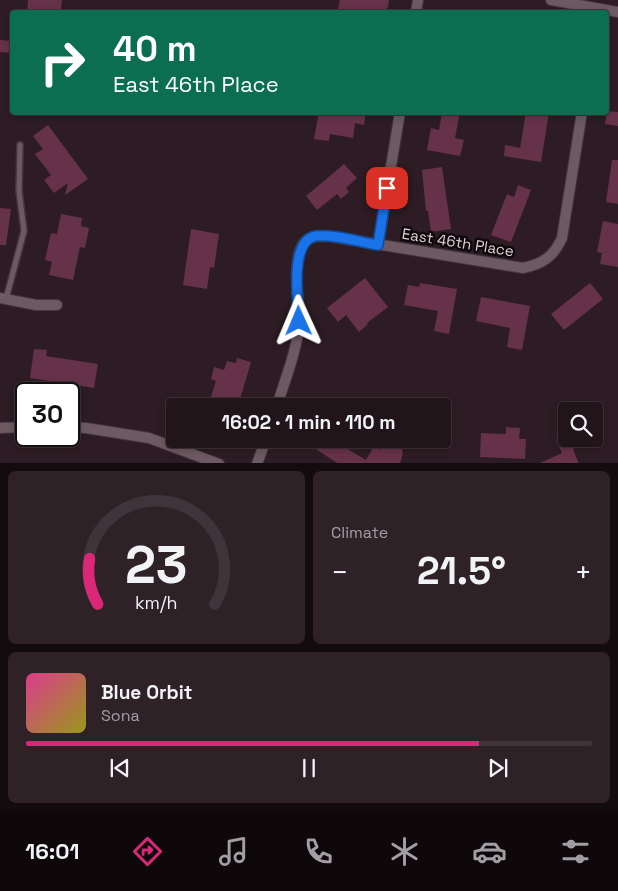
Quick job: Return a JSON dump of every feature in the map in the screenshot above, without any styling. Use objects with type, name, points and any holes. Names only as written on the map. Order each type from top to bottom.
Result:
[{"type":"street","points":[[551,0],[599,7],[618,12]]},
{"type":"street","points":[[378,245],[400,115]]},
{"type":"street","name":"East 46th Place","points":[[279,398],[295,345],[299,321],[298,262],[301,248],[306,240],[317,236],[327,236],[523,268],[533,266],[546,260],[556,250],[562,238],[582,115]]},
{"type":"street","points":[[3,299],[36,305],[57,305]]},
{"type":"street","points":[[0,428],[15,427]]},
{"type":"street","points":[[80,428],[150,438],[217,463]]},
{"type":"street","points":[[258,463],[263,448]]},
{"type":"lane","points":[[3,299],[24,231],[19,191],[20,145]]},
{"type":"building","points":[[28,0],[62,0],[61,10],[27,10]]},
{"type":"building","points":[[340,0],[389,0],[386,10],[338,10]]},
{"type":"building","points":[[0,40],[10,41],[10,53],[0,52]]},
{"type":"building","points":[[609,111],[618,112],[618,126],[605,124]]},
{"type":"building","points":[[318,115],[366,115],[364,125],[355,123],[353,138],[330,134],[329,141],[314,139]]},
{"type":"building","points":[[442,115],[459,115],[455,138],[464,140],[460,156],[427,150],[431,128],[439,130]]},
{"type":"building","points":[[526,115],[549,115],[541,162],[504,156],[505,145],[520,148]]},
{"type":"building","points":[[48,125],[88,179],[65,195],[68,183],[54,193],[44,180],[51,175],[35,154],[43,149],[33,136]]},
{"type":"building","points":[[612,160],[618,160],[618,204],[606,202]]},
{"type":"building","points":[[344,164],[357,178],[346,188],[349,192],[341,199],[337,194],[317,210],[306,196]]},
{"type":"building","points":[[442,167],[451,229],[431,232],[428,211],[426,211],[422,170]]},
{"type":"building","points":[[518,185],[531,190],[511,242],[491,235],[507,194],[514,197]]},
{"type":"building","points":[[0,208],[11,209],[6,245],[0,245]]},
{"type":"building","points":[[61,214],[82,218],[81,226],[89,228],[85,248],[80,247],[73,280],[49,275],[52,262],[45,260],[51,233],[57,234]]},
{"type":"building","points":[[603,221],[618,224],[618,267],[600,264],[602,253],[597,252]]},
{"type":"building","points":[[191,229],[219,234],[214,268],[210,267],[207,289],[183,285]]},
{"type":"building","points":[[365,278],[388,307],[367,323],[359,332],[346,315],[338,322],[327,308]]},
{"type":"building","points":[[420,283],[457,289],[449,334],[434,331],[438,311],[404,305],[408,285],[419,287]]},
{"type":"building","points":[[590,283],[603,299],[564,330],[551,314]]},
{"type":"building","points":[[481,297],[530,306],[522,350],[507,347],[510,328],[476,321]]},
{"type":"building","points":[[34,349],[47,350],[46,356],[98,364],[94,388],[80,386],[80,382],[56,382],[30,378]]},
{"type":"building","points":[[237,358],[251,362],[240,398],[211,398],[216,381],[211,379],[214,367],[224,370],[227,361],[236,363]]},
{"type":"building","points":[[506,427],[520,428],[519,439],[526,439],[525,459],[480,457],[481,433],[506,434]]},
{"type":"building","points":[[559,447],[576,447],[573,449],[579,463],[540,463],[562,453]]},
{"type":"building","points":[[318,448],[346,448],[366,460],[373,448],[380,450],[381,448],[401,448],[403,453],[400,463],[337,463],[317,450]]},
{"type":"route","points":[[299,321],[298,268],[301,248],[304,243],[310,238],[327,236],[378,245],[387,188]]}]
